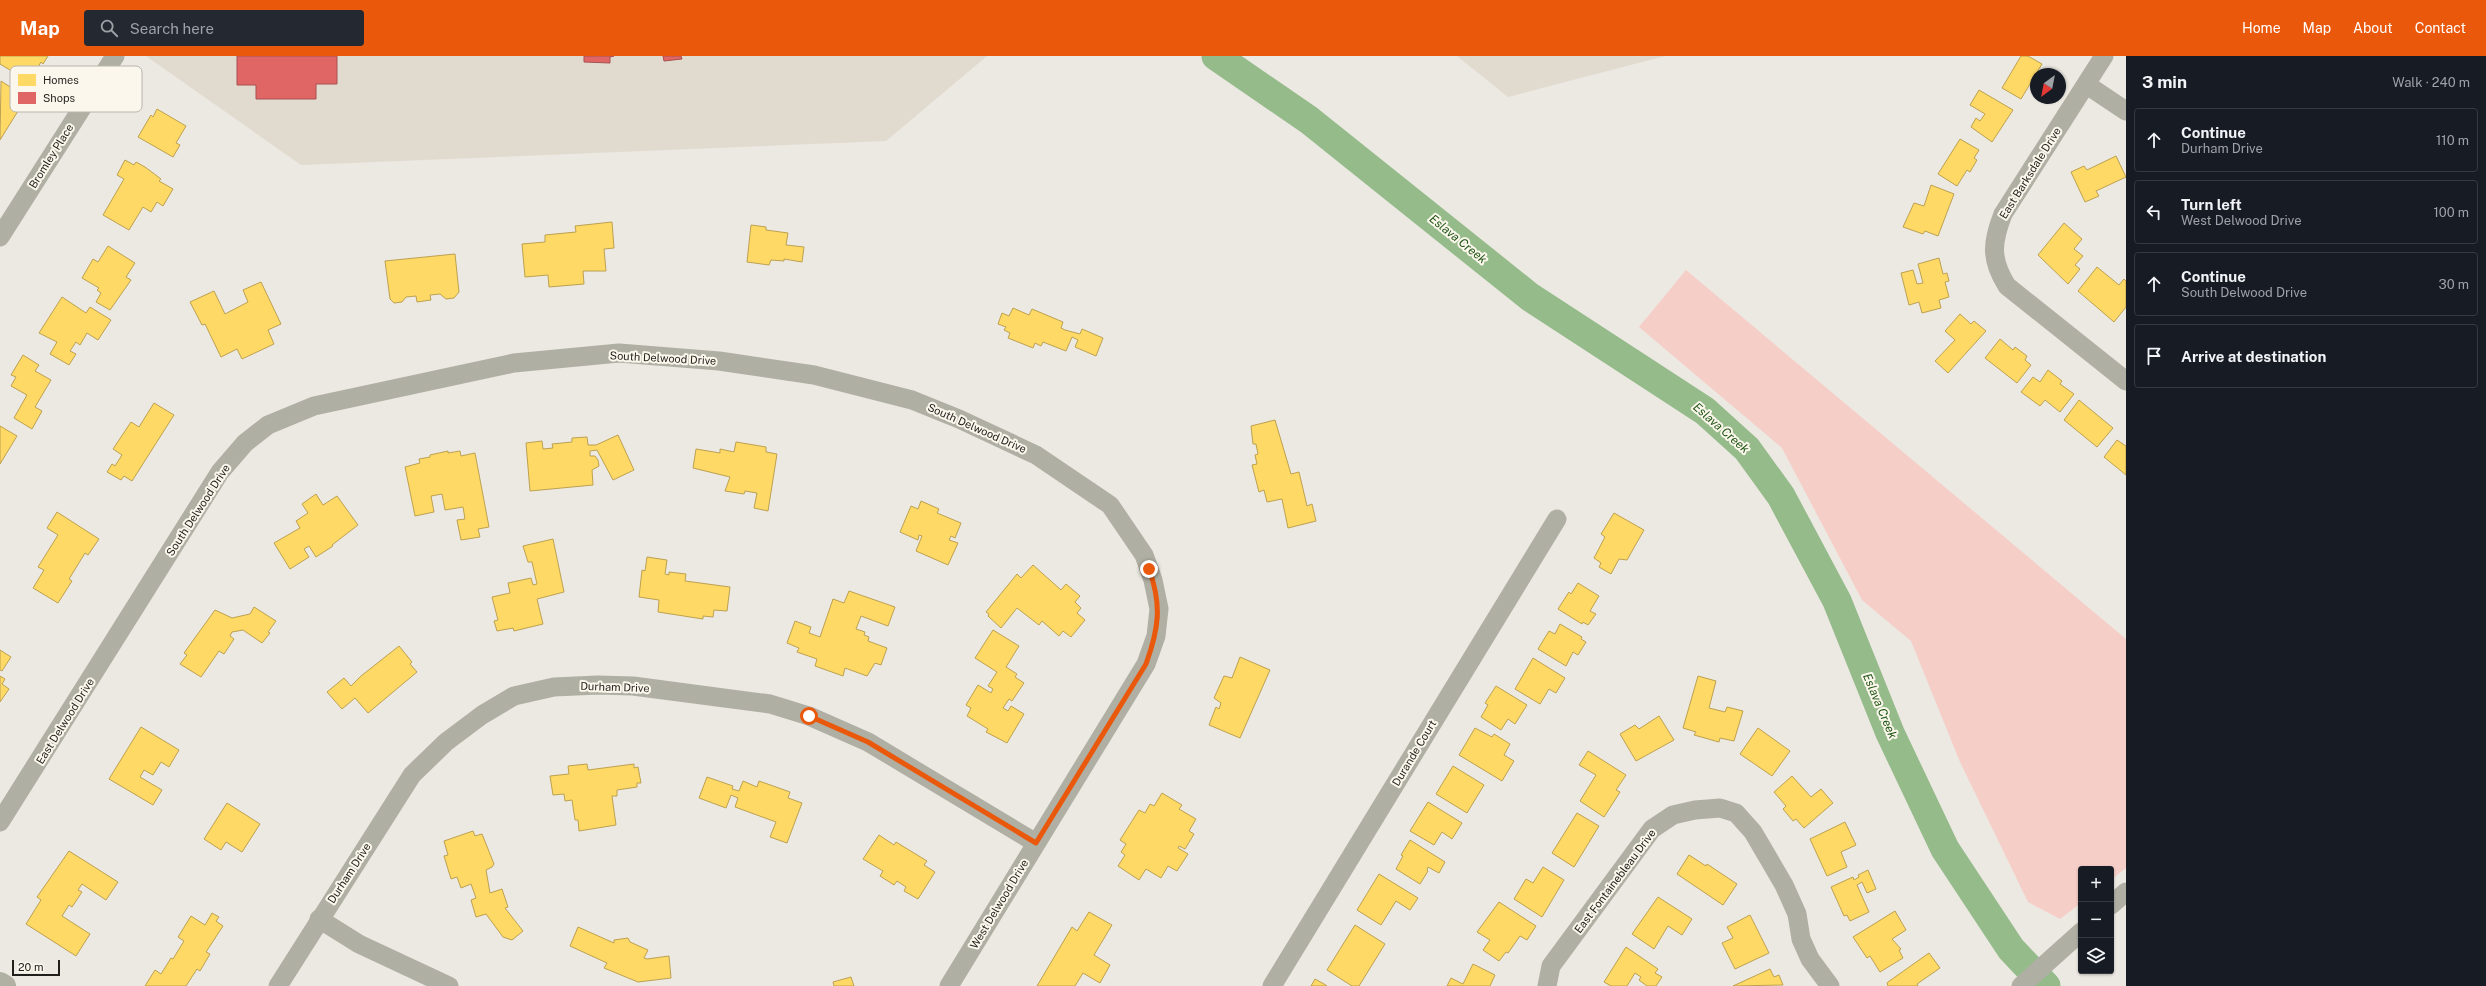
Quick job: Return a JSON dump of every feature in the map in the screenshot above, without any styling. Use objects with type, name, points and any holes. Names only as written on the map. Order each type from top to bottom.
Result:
[{"type":"main road","points":[[0,983],[5,986]]},
{"type":"street","name":"Bromley Place","points":[[109,66],[115,56]]},
{"type":"street","name":"East Barksdale Drive","points":[[2104,56],[2087,85],[2003,214],[1994,236],[1994,250],[1998,271],[2008,286],[2126,381]]},
{"type":"street","points":[[2087,85],[2126,111]]},
{"type":"street","name":"Bromley Place","points":[[0,237],[79,112]]},
{"type":"street","name":"South Delwood Drive","points":[[128,620],[220,472],[245,443],[268,425],[314,406],[514,363],[619,353],[719,361],[814,375],[912,400],[959,418],[1036,455],[1110,505],[1128,530],[1144,555],[1153,580],[1159,609],[1156,636]]},
{"type":"street","name":"Durande Court","points":[[1272,986],[1557,519]]},
{"type":"street","name":"East Delwood Drive","points":[[0,822],[128,620]]},
{"type":"street","name":"West Delwood Drive","points":[[949,986],[1146,664],[1156,636]]},
{"type":"street","name":"Durham Drive","points":[[278,986],[319,919],[412,775],[446,742],[482,715],[514,696],[554,688],[598,685],[633,686],[770,704],[809,716],[868,742],[1036,843]]},
{"type":"street","name":"East Fontainebleau Drive","points":[[1547,986],[1551,966],[1652,829],[1672,815],[1720,808],[1736,813],[1753,832],[1784,885],[1794,907],[1802,939],[1810,959],[1830,986]]},
{"type":"street","points":[[2114,902],[2126,892]]},
{"type":"street","points":[[319,919],[359,944],[449,986]]},
{"type":"street","points":[[2021,986],[2078,935]]},
{"type":"shaded area","points":[[146,56],[987,56],[886,141],[301,165]]},
{"type":"shaded area","points":[[1457,56],[1665,56],[1508,97]]},
{"type":"shaded area","points":[[1686,270],[2126,639],[2126,868],[2114,878],[2114,866],[2078,866],[2078,905],[2060,919],[2028,902],[1960,762],[1911,641],[1862,600],[1782,448],[1639,327]]},
{"type":"building: Homes","points":[[0,56],[48,56],[43,64],[41,62],[39,66],[10,66],[10,70],[0,64]]},
{"type":"building: Homes","points":[[2021,56],[2028,56],[2042,64],[2040,68],[2030,68],[2030,84],[2021,99],[2002,88]]},
{"type":"building: Homes","points":[[1,81],[10,87],[10,112],[17,112],[0,140]]},
{"type":"building: Homes","points":[[1979,90],[2013,110],[1992,142],[1971,127],[1976,118],[1980,121],[1985,114],[1970,105]]},
{"type":"building: Homes","points":[[157,109],[186,126],[176,143],[180,145],[173,157],[138,137],[151,115],[153,117]]},
{"type":"building: Homes","points":[[1960,139],[1979,150],[1974,158],[1977,160],[1970,172],[1967,170],[1957,186],[1938,174]]},
{"type":"building: Homes","points":[[2116,156],[2126,177],[2096,191],[2099,196],[2085,202],[2071,172],[2084,166],[2087,170]]},
{"type":"building: Homes","points":[[125,160],[134,165],[136,162],[145,167],[161,179],[159,181],[173,189],[163,206],[157,202],[151,212],[143,207],[129,230],[103,215],[124,179],[117,175]]},
{"type":"building: Homes","points":[[1931,185],[1954,194],[1938,236],[1925,231],[1923,234],[1903,227],[1914,203],[1924,206]]},
{"type":"building: Homes","points":[[612,222],[614,248],[604,249],[606,271],[583,271],[584,284],[549,287],[548,275],[525,277],[522,244],[545,242],[545,235],[576,232],[575,226]]},
{"type":"building: Homes","points":[[2064,223],[2082,239],[2074,249],[2083,256],[2075,265],[2080,269],[2068,284],[2038,255]]},
{"type":"building: Homes","points":[[751,225],[766,227],[766,230],[788,233],[786,245],[804,247],[802,262],[784,259],[784,261],[771,260],[769,265],[747,262]]},
{"type":"building: Homes","points":[[108,246],[135,263],[126,277],[131,280],[110,310],[96,302],[101,293],[97,290],[99,288],[82,278],[93,259],[98,262]]},
{"type":"building: Homes","points":[[455,254],[459,292],[454,298],[446,299],[440,294],[430,295],[431,300],[417,302],[416,296],[406,297],[402,302],[394,303],[390,299],[385,261]]},
{"type":"building: Homes","points":[[1939,258],[1943,274],[1947,273],[1949,281],[1945,282],[1949,297],[1939,300],[1941,308],[1922,313],[1919,302],[1909,305],[1901,273],[1913,270],[1917,284],[1923,283],[1918,264]]},
{"type":"building: Homes","points":[[2097,267],[2119,285],[2124,279],[2126,281],[2126,307],[2114,322],[2078,291]]},
{"type":"building: Homes","points":[[261,282],[281,324],[268,330],[274,344],[242,359],[237,349],[221,357],[205,324],[202,325],[190,302],[214,291],[225,314],[248,302],[243,290]]},
{"type":"building: Homes","points":[[62,297],[86,313],[90,307],[111,320],[98,340],[87,333],[80,345],[76,342],[70,351],[76,354],[69,365],[50,354],[57,342],[39,333]]},
{"type":"building: Homes","points":[[1013,308],[1029,315],[1032,309],[1063,322],[1061,328],[1065,330],[1080,334],[1082,329],[1103,338],[1096,356],[1075,347],[1078,340],[1072,337],[1066,351],[1043,342],[1041,346],[1035,343],[1033,348],[1008,338],[1010,333],[1004,330],[1006,327],[998,324],[1002,313],[1009,316]]},
{"type":"building: Homes","points":[[1960,314],[1971,324],[1974,321],[1986,331],[1948,373],[1935,361],[1955,340],[1945,331]]},
{"type":"building: Homes","points":[[2000,339],[2013,350],[2015,347],[2027,356],[2025,360],[2031,365],[2017,383],[1985,358]]},
{"type":"building: Homes","points":[[23,355],[39,365],[35,371],[51,380],[35,407],[42,411],[32,429],[14,418],[27,395],[11,386],[16,377],[11,375]]},
{"type":"building: Homes","points":[[2048,370],[2062,381],[2060,384],[2074,394],[2060,412],[2045,400],[2040,406],[2021,392],[2033,377],[2040,382]]},
{"type":"building: Homes","points":[[2079,400],[2113,428],[2097,447],[2064,420]]},
{"type":"building: Homes","points":[[154,403],[174,415],[132,481],[124,476],[121,480],[107,472],[112,464],[115,466],[122,455],[113,449],[131,422],[139,427]]},
{"type":"building: Homes","points":[[1275,420],[1291,474],[1299,472],[1307,506],[1312,504],[1316,521],[1288,528],[1282,499],[1267,502],[1264,490],[1259,492],[1252,465],[1257,464],[1255,455],[1258,454],[1256,444],[1253,444],[1251,426]]},
{"type":"building: Homes","points":[[0,426],[17,436],[0,464]]},
{"type":"building: Homes","points":[[618,435],[634,470],[613,480],[597,450],[590,451],[590,456],[595,456],[598,460],[599,466],[592,470],[593,485],[530,491],[526,443],[542,441],[543,449],[553,448],[552,444],[572,442],[572,438],[587,437],[588,445],[596,445]]},
{"type":"building: Homes","points":[[2117,440],[2126,446],[2126,475],[2104,457]]},
{"type":"building: Homes","points":[[736,442],[766,447],[766,452],[777,454],[768,511],[754,508],[757,493],[745,491],[744,494],[725,491],[730,477],[693,468],[696,449],[720,453],[720,449],[734,452]]},
{"type":"building: Homes","points":[[448,451],[448,453],[460,451],[461,456],[475,453],[489,527],[478,529],[480,537],[461,540],[457,520],[465,519],[463,507],[445,510],[442,494],[431,496],[434,512],[415,516],[405,467],[420,463],[419,459]]},
{"type":"building: Homes","points":[[316,494],[323,505],[337,496],[358,525],[332,545],[333,546],[316,557],[309,546],[304,549],[309,557],[290,569],[274,543],[300,528],[296,521],[308,513],[302,504]]},
{"type":"building: Homes","points":[[921,501],[939,509],[937,513],[961,523],[955,538],[951,536],[949,540],[958,543],[948,565],[916,551],[922,536],[919,535],[918,540],[900,532],[911,506],[918,509]]},
{"type":"building: Homes","points":[[57,512],[99,539],[88,555],[85,553],[69,579],[72,581],[58,603],[33,588],[44,570],[38,567],[58,535],[47,528]]},
{"type":"building: Homes","points":[[1614,513],[1644,530],[1627,560],[1619,559],[1611,574],[1599,567],[1601,563],[1594,558],[1605,537],[1601,534]]},
{"type":"building: Homes","points":[[553,539],[564,592],[537,599],[543,624],[514,631],[513,628],[497,631],[494,621],[498,620],[492,597],[510,593],[508,583],[531,578],[533,585],[537,584],[532,562],[528,562],[523,546]]},
{"type":"building: Homes","points":[[647,557],[667,560],[665,574],[669,575],[669,572],[686,574],[685,581],[730,587],[727,611],[714,610],[713,617],[703,616],[703,619],[658,612],[659,600],[639,597],[642,570],[645,571]]},
{"type":"building: Homes","points":[[1033,565],[1061,590],[1066,584],[1080,596],[1075,602],[1081,608],[1077,613],[1085,620],[1071,637],[1063,631],[1059,636],[1042,621],[1039,625],[1017,608],[1001,628],[988,616],[989,614],[986,612],[1017,574],[1021,578]]},
{"type":"building: Homes","points":[[1578,583],[1599,596],[1590,611],[1596,614],[1588,625],[1583,622],[1582,624],[1558,609],[1569,592],[1571,594]]},
{"type":"building: Homes","points":[[849,591],[895,607],[888,626],[861,616],[856,629],[865,632],[864,635],[869,637],[868,641],[887,648],[881,665],[875,663],[867,676],[845,668],[843,676],[815,666],[817,659],[797,652],[799,648],[787,643],[795,621],[811,627],[809,633],[820,637],[833,599],[844,603]]},
{"type":"building: Homes","points":[[254,607],[276,621],[268,632],[270,633],[262,643],[243,630],[232,632],[230,636],[234,639],[224,654],[219,651],[201,677],[180,664],[187,655],[184,653],[215,610],[232,618],[250,614]]},
{"type":"building: Homes","points":[[1560,624],[1582,637],[1581,639],[1586,642],[1578,655],[1573,652],[1566,666],[1538,649],[1549,631],[1555,634]]},
{"type":"building: Homes","points":[[993,630],[1019,646],[1006,667],[1017,674],[1015,677],[1024,683],[1012,701],[1009,699],[1003,708],[1008,711],[1011,706],[1024,714],[1007,743],[986,732],[988,729],[967,716],[971,708],[966,705],[978,685],[991,693],[993,689],[988,686],[997,672],[975,658]]},
{"type":"building: Homes","points":[[399,646],[412,662],[410,664],[417,672],[368,713],[355,698],[342,709],[327,692],[344,678],[351,686],[361,676]]},
{"type":"building: Homes","points":[[0,650],[11,657],[2,671],[0,670]]},
{"type":"building: Homes","points":[[1240,657],[1270,670],[1240,738],[1209,725],[1216,707],[1219,709],[1221,703],[1214,698],[1224,676],[1232,678]]},
{"type":"building: Homes","points":[[1533,658],[1565,678],[1556,693],[1549,689],[1540,704],[1515,689]]},
{"type":"building: Homes","points":[[0,676],[5,679],[2,684],[9,689],[0,702]]},
{"type":"building: Homes","points":[[1698,676],[1716,681],[1709,708],[1725,712],[1727,707],[1743,711],[1734,741],[1720,738],[1719,742],[1694,735],[1696,732],[1683,728]]},
{"type":"building: Homes","points":[[1496,686],[1527,705],[1515,724],[1508,719],[1501,730],[1481,717],[1488,705],[1485,703]]},
{"type":"building: Homes","points":[[1659,716],[1674,740],[1636,761],[1620,734],[1635,725],[1639,729]]},
{"type":"building: Homes","points":[[141,727],[179,750],[169,767],[161,762],[153,775],[144,770],[140,777],[162,790],[153,805],[109,779]]},
{"type":"building: Homes","points":[[1475,728],[1492,737],[1494,734],[1510,744],[1504,755],[1514,761],[1502,781],[1459,755]]},
{"type":"building: Homes","points":[[1758,728],[1790,751],[1772,776],[1740,754]]},
{"type":"building: Homes","points":[[1588,751],[1626,775],[1616,790],[1620,792],[1604,817],[1580,801],[1596,775],[1579,765]]},
{"type":"building: Homes","points":[[587,764],[588,770],[634,764],[634,768],[638,767],[641,783],[637,783],[637,787],[617,790],[617,796],[612,796],[616,825],[579,831],[578,820],[575,820],[572,800],[565,801],[564,794],[553,795],[550,776],[569,774],[568,766]]},
{"type":"building: Homes","points":[[1453,766],[1484,785],[1467,813],[1436,794]]},
{"type":"building: Homes","points":[[1792,776],[1811,797],[1821,789],[1833,803],[1804,828],[1796,819],[1793,821],[1783,809],[1786,806],[1774,792]]},
{"type":"building: Homes","points":[[707,777],[733,786],[732,789],[739,791],[743,781],[757,787],[759,781],[790,792],[788,798],[802,803],[787,843],[770,837],[776,822],[735,807],[738,798],[731,795],[726,808],[699,798]]},
{"type":"building: Homes","points":[[1162,793],[1182,805],[1179,809],[1196,819],[1189,831],[1194,834],[1185,849],[1179,846],[1178,848],[1188,854],[1177,871],[1168,866],[1161,878],[1146,869],[1139,880],[1118,866],[1125,855],[1121,852],[1126,844],[1120,840],[1139,810],[1145,813],[1150,804],[1154,806]]},
{"type":"building: Homes","points":[[1428,802],[1462,823],[1452,839],[1442,832],[1434,845],[1410,831]]},
{"type":"building: Homes","points":[[227,803],[260,824],[242,852],[226,842],[221,850],[204,839]]},
{"type":"building: Homes","points":[[1577,813],[1599,826],[1574,867],[1552,853]]},
{"type":"building: Homes","points":[[1845,822],[1856,845],[1841,852],[1847,867],[1827,876],[1810,839]]},
{"type":"building: Homes","points":[[473,831],[475,836],[482,834],[494,864],[486,870],[490,893],[502,889],[508,907],[505,908],[523,931],[512,940],[503,937],[486,914],[476,917],[471,900],[476,898],[471,884],[461,888],[457,877],[451,879],[444,856],[448,855],[444,841]]},
{"type":"building: Homes","points":[[879,835],[894,845],[896,842],[927,861],[924,865],[935,872],[918,899],[904,891],[906,887],[897,881],[894,885],[880,876],[883,871],[863,859]]},
{"type":"building: Homes","points":[[1410,840],[1445,862],[1439,873],[1428,867],[1428,871],[1420,884],[1396,869],[1403,856],[1401,855]]},
{"type":"building: Homes","points":[[69,851],[118,882],[106,900],[82,884],[78,890],[82,892],[72,907],[69,905],[62,916],[90,934],[76,956],[26,924],[41,900],[37,897]]},
{"type":"building: Homes","points":[[1689,855],[1706,866],[1707,864],[1737,884],[1723,905],[1677,874]]},
{"type":"building: Homes","points":[[1543,867],[1564,880],[1542,917],[1514,899],[1526,879],[1533,883]]},
{"type":"building: Homes","points":[[1868,870],[1876,889],[1867,893],[1862,882],[1857,885],[1869,912],[1850,921],[1847,915],[1844,916],[1831,887],[1853,877],[1854,880],[1859,877],[1858,875]]},
{"type":"building: Homes","points":[[1379,874],[1418,898],[1410,910],[1396,901],[1381,925],[1357,910]]},
{"type":"building: Homes","points":[[1658,897],[1692,919],[1682,935],[1668,926],[1654,949],[1632,934]]},
{"type":"building: Homes","points":[[1499,902],[1536,926],[1527,940],[1520,936],[1508,953],[1506,952],[1499,961],[1483,950],[1490,940],[1477,932]]},
{"type":"building: Homes","points":[[1895,911],[1906,930],[1892,939],[1901,949],[1899,950],[1903,958],[1880,972],[1870,956],[1867,958],[1853,937]]},
{"type":"building: Homes","points":[[1089,912],[1112,925],[1094,955],[1110,965],[1100,983],[1083,973],[1075,986],[1037,986],[1072,927],[1077,931]]},
{"type":"building: Homes","points":[[212,913],[219,917],[216,921],[223,926],[206,952],[210,954],[200,971],[197,969],[186,986],[145,986],[155,970],[161,974],[171,958],[173,959],[184,941],[178,937],[191,916],[205,925]]},
{"type":"building: Homes","points":[[1750,915],[1769,953],[1735,969],[1722,943],[1733,938],[1727,927]]},
{"type":"building: Homes","points":[[1355,925],[1385,944],[1359,986],[1352,986],[1327,970]]},
{"type":"building: Homes","points":[[578,927],[614,943],[614,940],[628,938],[630,942],[648,950],[644,958],[647,959],[669,956],[671,978],[638,982],[604,968],[607,963],[570,946]]},
{"type":"building: Homes","points":[[1626,947],[1658,969],[1655,973],[1662,977],[1656,986],[1647,986],[1639,980],[1641,977],[1635,973],[1627,986],[1611,986],[1604,982]]},
{"type":"building: Homes","points":[[1929,953],[1940,968],[1917,984],[1918,986],[1888,986],[1888,982]]},
{"type":"building: Homes","points":[[1473,964],[1495,975],[1490,986],[1447,986],[1451,978],[1463,984]]},
{"type":"building: Homes","points":[[1770,969],[1774,977],[1779,975],[1783,985],[1733,986]]},
{"type":"building: Homes","points":[[851,977],[854,986],[834,986],[833,982]]},
{"type":"building: Homes","points":[[1315,979],[1324,984],[1327,986],[1311,986]]},
{"type":"building: Shops","points":[[237,56],[337,56],[337,84],[316,84],[316,99],[256,99],[256,85],[237,85]]},
{"type":"building: Shops","points":[[584,56],[614,56],[610,57],[610,63],[584,62]]},
{"type":"building: Shops","points":[[663,56],[681,56],[682,59],[664,61]]},
{"type":"waterway","name":"Eslava Creek","points":[[1216,56],[1309,120],[1530,297],[1705,411],[1747,449],[1781,496],[1837,601],[1890,733],[1945,849],[2011,949],[2046,986]]},
{"type":"route","points":[[809,716],[868,742],[1036,843],[1146,664],[1156,636],[1159,609],[1153,580],[1149,569]]}]
